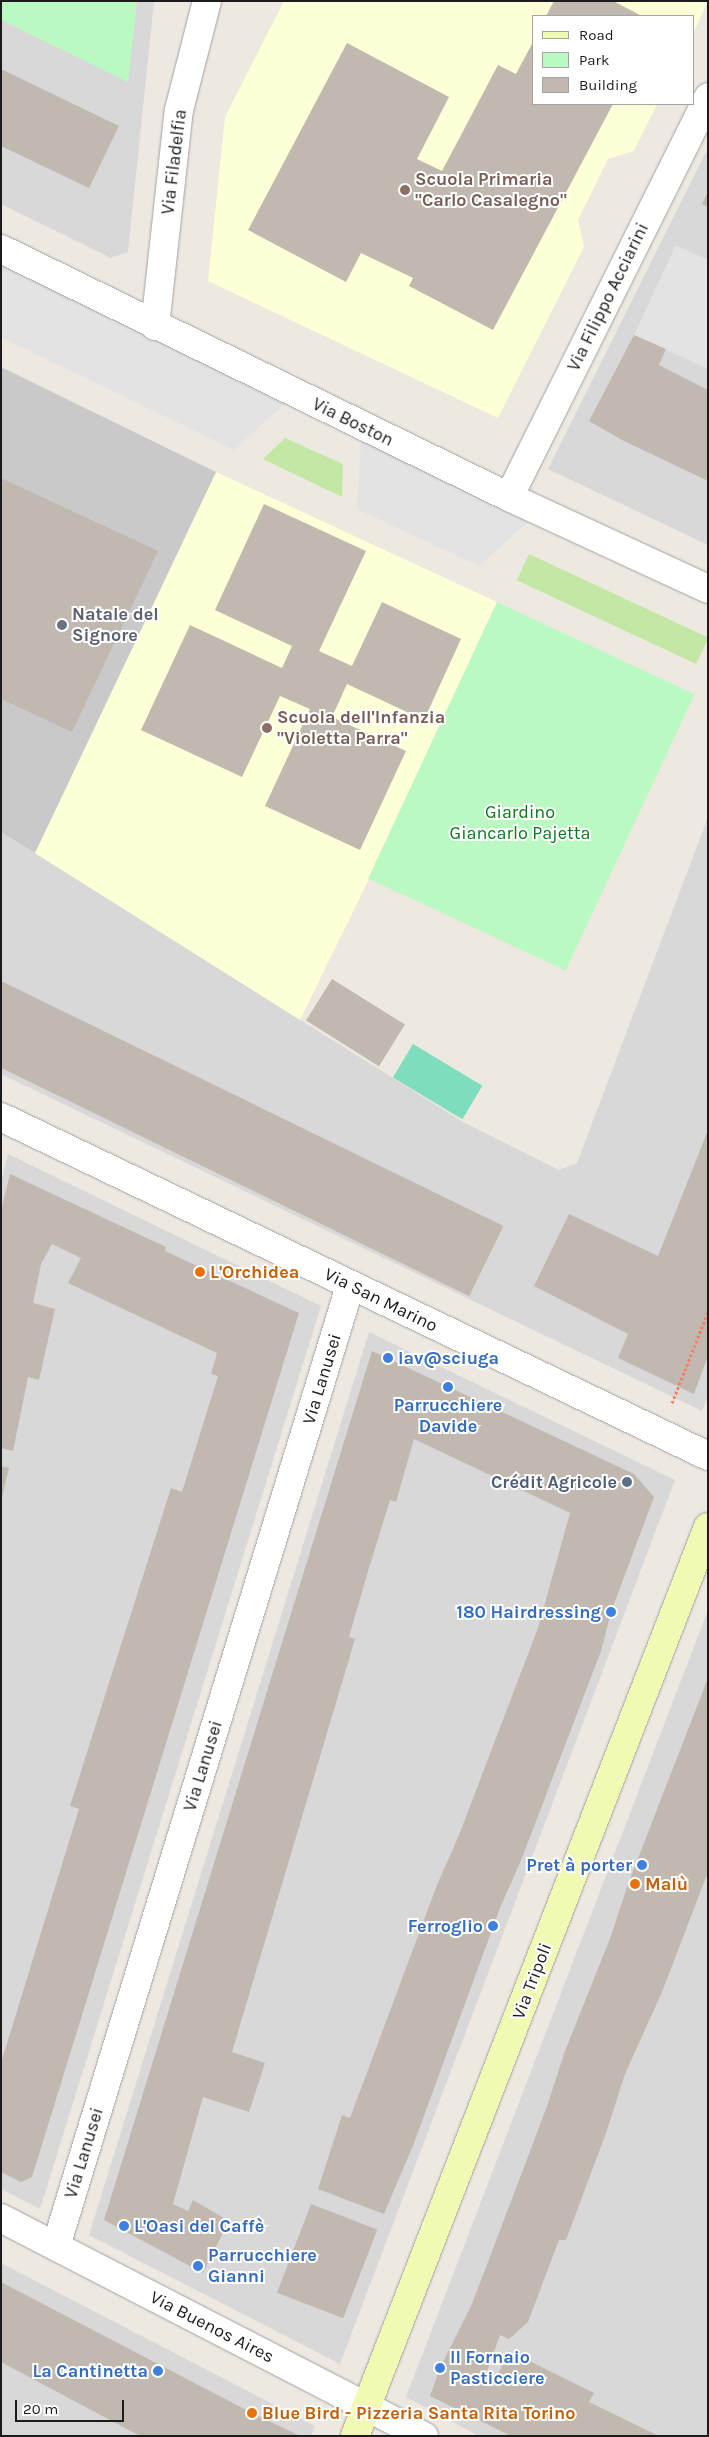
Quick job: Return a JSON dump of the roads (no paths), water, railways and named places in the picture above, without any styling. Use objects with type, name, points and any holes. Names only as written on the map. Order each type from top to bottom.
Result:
[{"type":"street","name":"Via Filadelfia","points":[[156,326],[180,110],[207,1]]},
{"type":"street","name":"Via Filippo Acciarini","points":[[509,497],[708,96]]},
{"type":"street","name":"Via Boston","points":[[1,249],[509,497],[708,589]]},
{"type":"street","name":"Via San Marino","points":[[1,1116],[350,1286],[708,1456]]},
{"type":"street","name":"Via Lanusei","points":[[56,2246],[350,1286]]},
{"type":"street","name":"Via Tripoli","points":[[355,2436],[708,1527]]},
{"type":"street","name":"Via Buenos Aires","points":[[1,2218],[424,2436]]},
{"type":"place","name":"Scuola Primaria \"Carlo Casalegno\"","points":[[405,190]]},
{"type":"place","name":"Natale del Signore","points":[[62,625]]},
{"type":"place","name":"Scuola dell'Infanzia \"Violetta Parra\"","points":[[267,728]]},
{"type":"place","name":"L'Orchidea","points":[[200,1272]]},
{"type":"place","name":"lav@sciuga","points":[[388,1358]]},
{"type":"place","name":"Parrucchiere Davide","points":[[448,1387]]},
{"type":"place","name":"Crédit Agricole","points":[[627,1482]]},
{"type":"place","name":"180 Hairdressing","points":[[611,1612]]},
{"type":"place","name":"Pret à porter","points":[[642,1865]]},
{"type":"place","name":"Malù","points":[[635,1884]]},
{"type":"place","name":"Ferroglio","points":[[493,1926]]},
{"type":"place","name":"L'Oasi del Caffè","points":[[124,2226]]},
{"type":"place","name":"Parrucchiere Gianni","points":[[198,2266]]},
{"type":"place","name":"Il Fornaio Pasticciere","points":[[440,2368]]},
{"type":"place","name":"La Cantinetta","points":[[158,2371]]},
{"type":"place","name":"Blue Bird - Pizzeria Santa Rita Torino","points":[[252,2413]]},
{"type":"park label","name":"Giardino Giancarlo Pajetta","points":[[520,823]]}]
